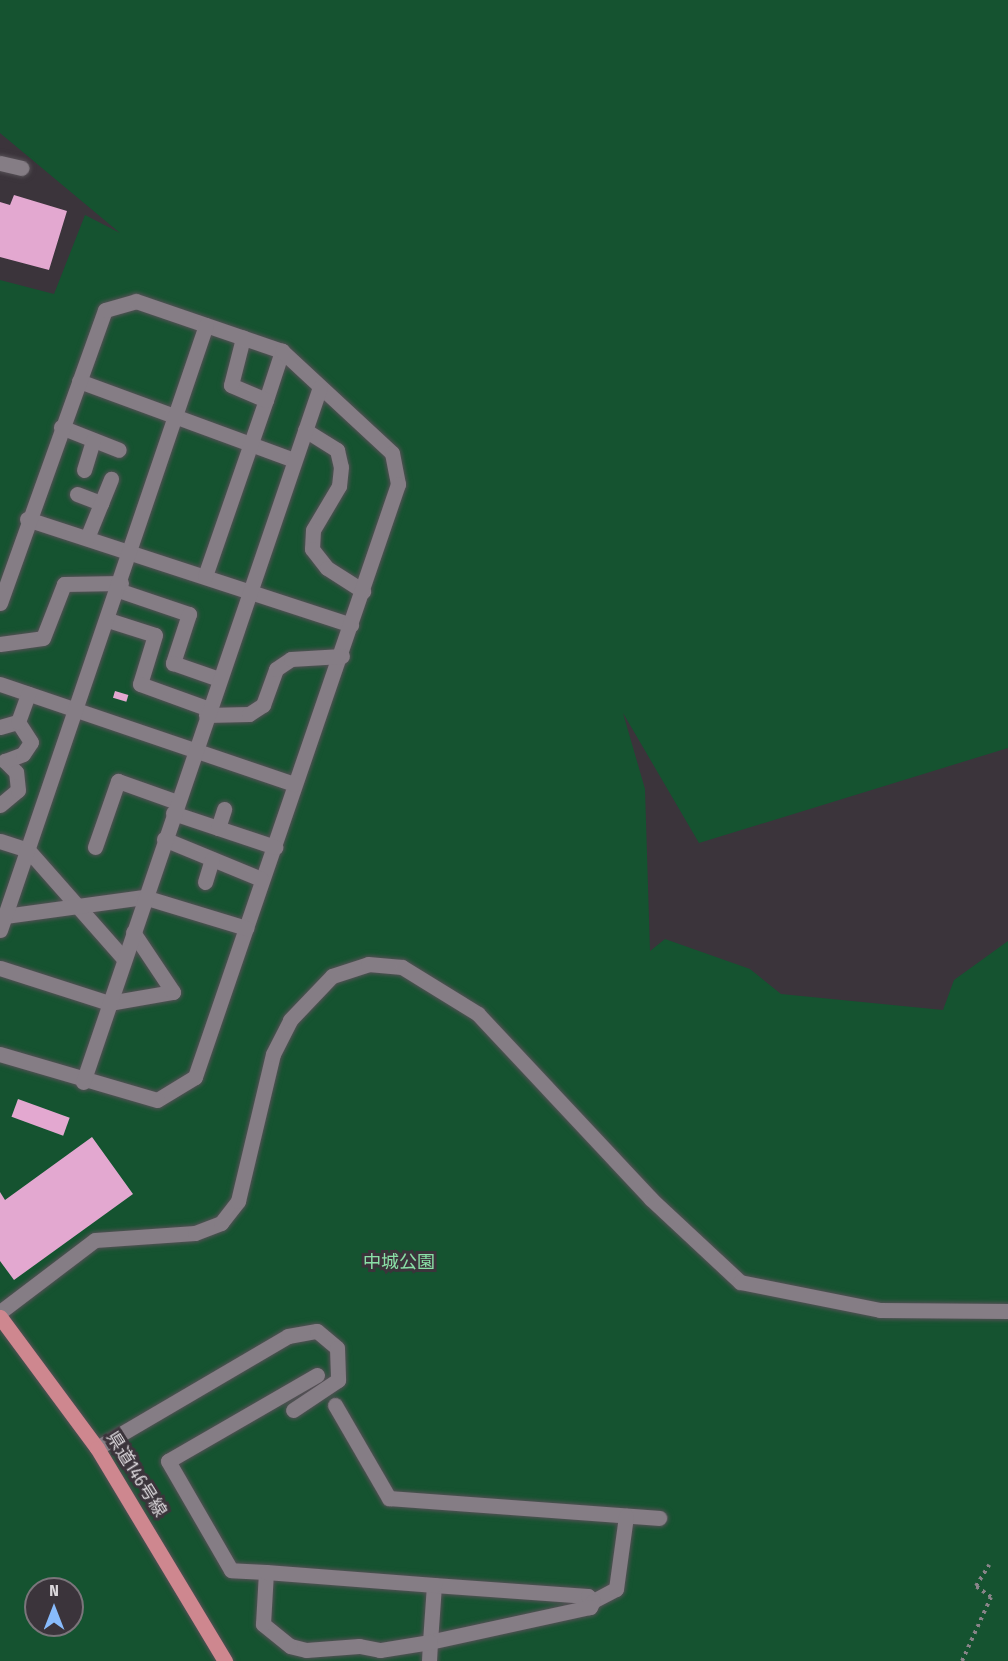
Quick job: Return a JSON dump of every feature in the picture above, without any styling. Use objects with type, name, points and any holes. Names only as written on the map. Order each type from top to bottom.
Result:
[{"type":"main road","name":"県道146号線","points":[[0,1317],[97,1448],[225,1661]]},
{"type":"street","points":[[0,163],[21,168]]},
{"type":"street","points":[[0,603],[27,519],[105,310],[136,301],[282,351],[392,453],[398,484],[342,656],[294,784],[275,847],[261,879],[195,1077],[157,1100],[83,1082],[0,1054]]},
{"type":"street","points":[[2,923],[132,552],[206,325]]},
{"type":"street","points":[[243,338],[231,385],[266,400]]},
{"type":"street","points":[[205,576],[282,351]]},
{"type":"street","points":[[79,381],[176,415],[250,446],[294,460]]},
{"type":"street","points":[[83,1082],[144,897],[320,387]]},
{"type":"street","points":[[61,428],[119,450]]},
{"type":"street","points":[[305,430],[337,450],[341,466],[339,486],[314,530],[312,549],[327,568],[363,591]]},
{"type":"street","points":[[84,470],[93,440]]},
{"type":"street","points":[[87,538],[111,479]]},
{"type":"street","points":[[77,494],[101,503]]},
{"type":"street","points":[[27,519],[351,625]]},
{"type":"street","points":[[0,644],[43,638],[64,584],[120,587],[189,615],[173,663],[219,679]]},
{"type":"street","points":[[108,620],[155,635],[140,684],[208,712],[249,714],[263,705],[276,669],[291,659],[342,656]]},
{"type":"street","points":[[0,684],[294,784]]},
{"type":"street","points":[[18,722],[28,694]]},
{"type":"street","points":[[0,727],[18,722]]},
{"type":"street","points":[[2,759],[23,754],[31,742],[18,722]]},
{"type":"street","points":[[0,804],[18,790],[16,772],[2,759]]},
{"type":"street","points":[[95,847],[118,781],[218,828],[275,847]]},
{"type":"street","points":[[218,828],[224,809]]},
{"type":"street","points":[[164,839],[261,879]]},
{"type":"street","points":[[0,841],[28,850],[124,959]]},
{"type":"street","points":[[205,882],[212,859]]},
{"type":"street","points":[[2,923],[77,906],[144,897],[246,928]]},
{"type":"street","points":[[0,968],[109,1003],[173,992],[133,932]]},
{"type":"street","points":[[0,1312],[95,1240],[195,1233],[221,1223],[238,1201],[273,1054],[290,1020],[332,976],[368,964],[402,968],[478,1014],[651,1199],[740,1282],[880,1310],[1008,1311]]},
{"type":"street","points":[[97,1448],[288,1336],[317,1331],[337,1348],[338,1380],[293,1410]]},
{"type":"street","points":[[317,1375],[168,1461],[231,1570],[588,1596],[593,1601]]},
{"type":"street","points":[[335,1405],[389,1498],[659,1518]]},
{"type":"street","points":[[266,1572],[262,1624],[290,1646],[429,1653],[590,1607],[593,1601],[616,1589],[626,1516]]},
{"type":"street","points":[[429,1653],[434,1585]]},
{"type":"path","points":[[962,1661],[991,1597],[976,1586],[989,1565]]},
{"type":"green space","name":"中城公園","points":[[0,0],[1008,0],[1008,748],[699,843],[623,713],[645,789],[650,951],[665,939],[750,969],[781,994],[943,1010],[954,980],[1008,941],[1008,1661],[0,1661],[0,280],[54,294],[85,215],[120,233],[0,133]]},
{"type":"building","points":[[14,195],[67,211],[49,270],[0,257],[0,202],[10,205]]},
{"type":"building","points":[[115,691],[128,695],[126,702],[113,698]]},
{"type":"building","points":[[18,1099],[70,1118],[63,1136],[12,1117]]},
{"type":"building","points":[[92,1137],[133,1194],[14,1280],[0,1261],[0,1192],[5,1200]]}]
